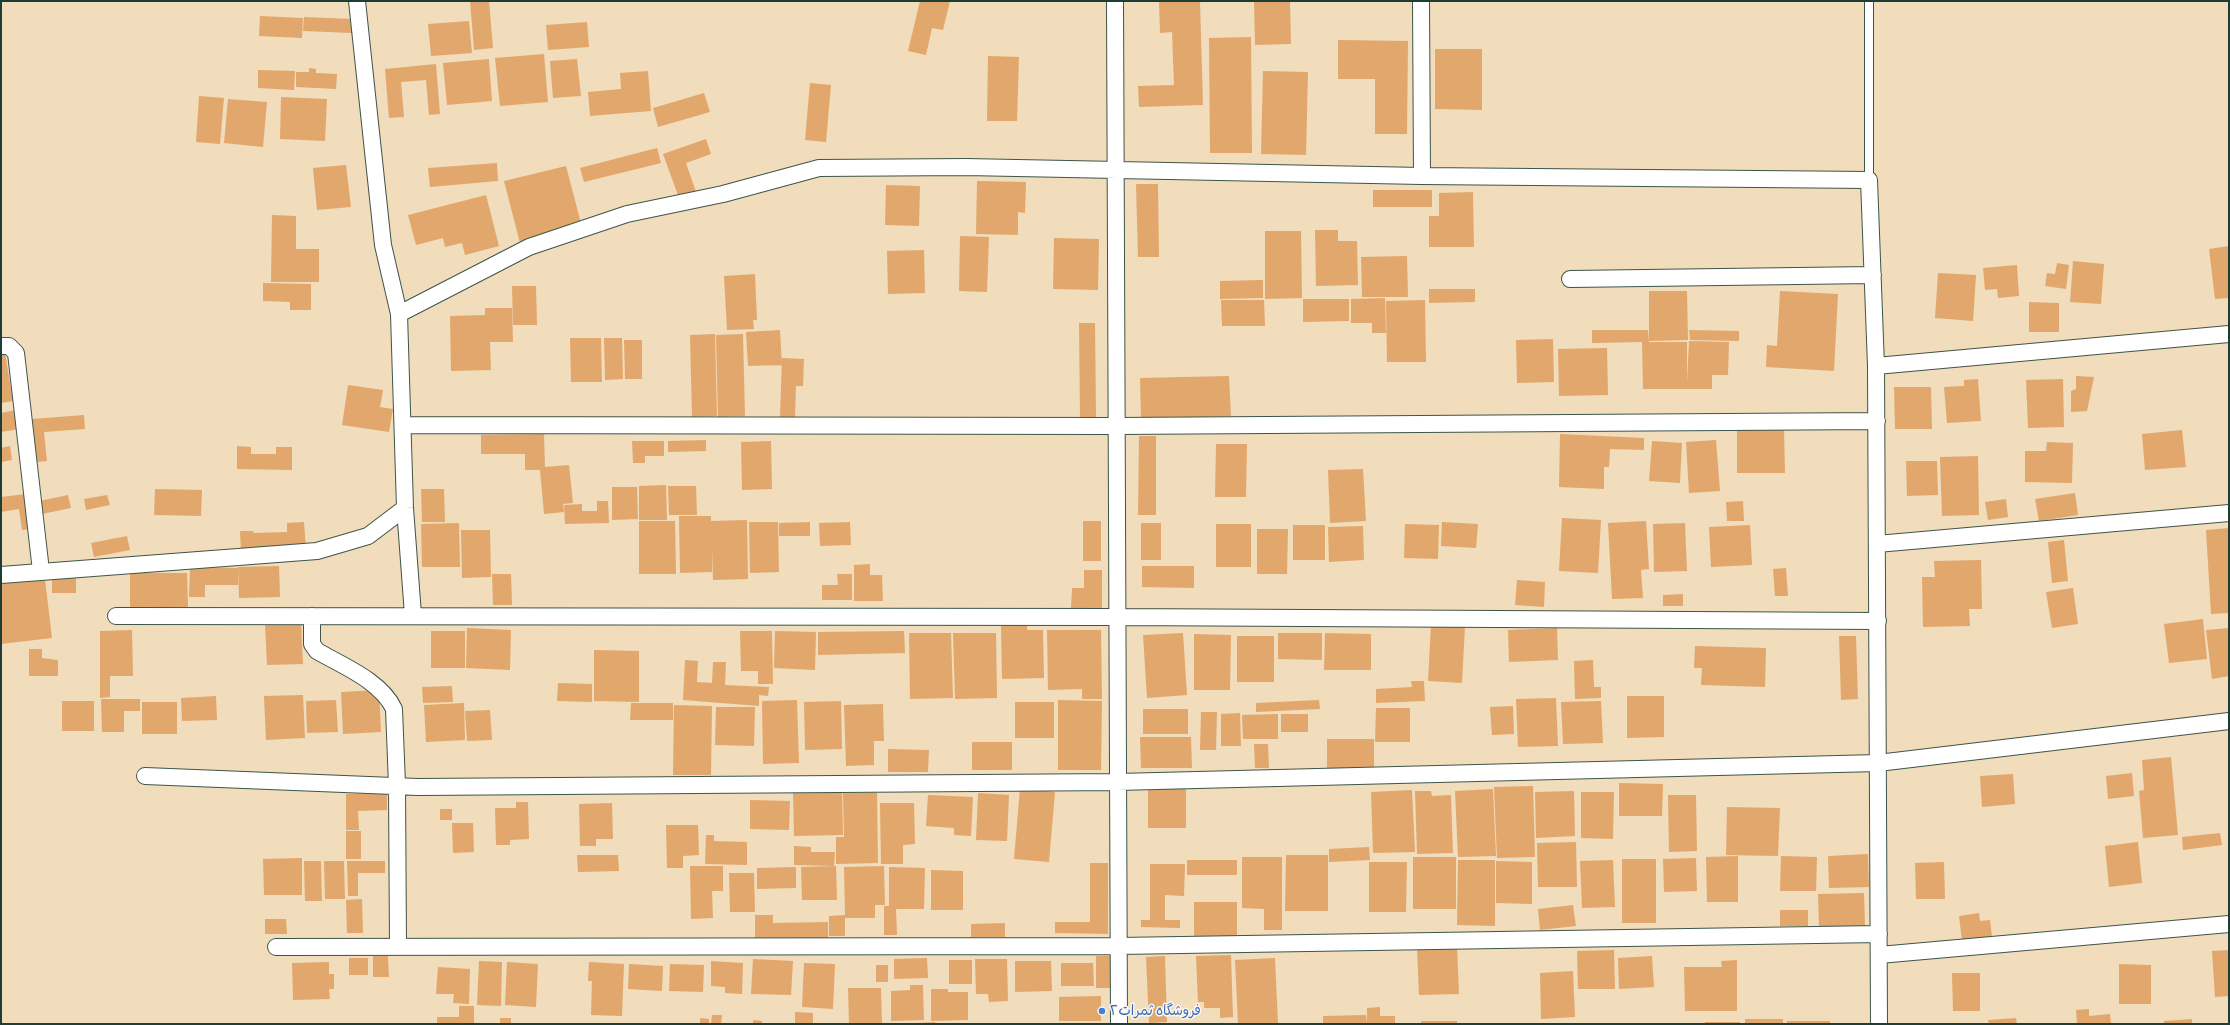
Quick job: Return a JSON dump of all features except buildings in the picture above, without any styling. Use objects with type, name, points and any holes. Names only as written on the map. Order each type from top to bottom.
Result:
[{"type":"street","points":[[357,1],[383,245],[398,314],[405,508],[413,616]]},
{"type":"street","points":[[1115,1],[1119,1024]]},
{"type":"street","points":[[1421,1],[1422,176]]},
{"type":"street","points":[[398,314],[529,247],[627,214],[723,194],[819,168],[966,167],[1422,176],[1869,180],[1876,366],[1879,1024]]},
{"type":"street","points":[[1570,278],[1872,275]]},
{"type":"street","points":[[1876,366],[2229,334]]},
{"type":"street","points":[[1,346],[9,346],[16,353],[41,571]]},
{"type":"street","points":[[403,425],[1116,426],[1876,421]]},
{"type":"street","points":[[1,576],[41,571],[317,550],[368,536],[405,508]]},
{"type":"street","points":[[1877,544],[2229,513]]},
{"type":"street","points":[[116,616],[1117,617],[1878,621]]},
{"type":"street","points":[[312,616],[312,644],[317,650],[378,687],[390,699],[394,709],[398,785],[398,947]]},
{"type":"street","points":[[144,776],[426,787],[1117,782],[1878,763],[2229,721]]},
{"type":"street","points":[[1879,955],[2229,924]]},
{"type":"street","points":[[276,947],[1118,946],[1879,934]]},
{"type":"lane","points":[[1869,1],[1869,180]]},
{"type":"place","name":"فروشگاه ثمرات٢","points":[[1102,1011]]}]
